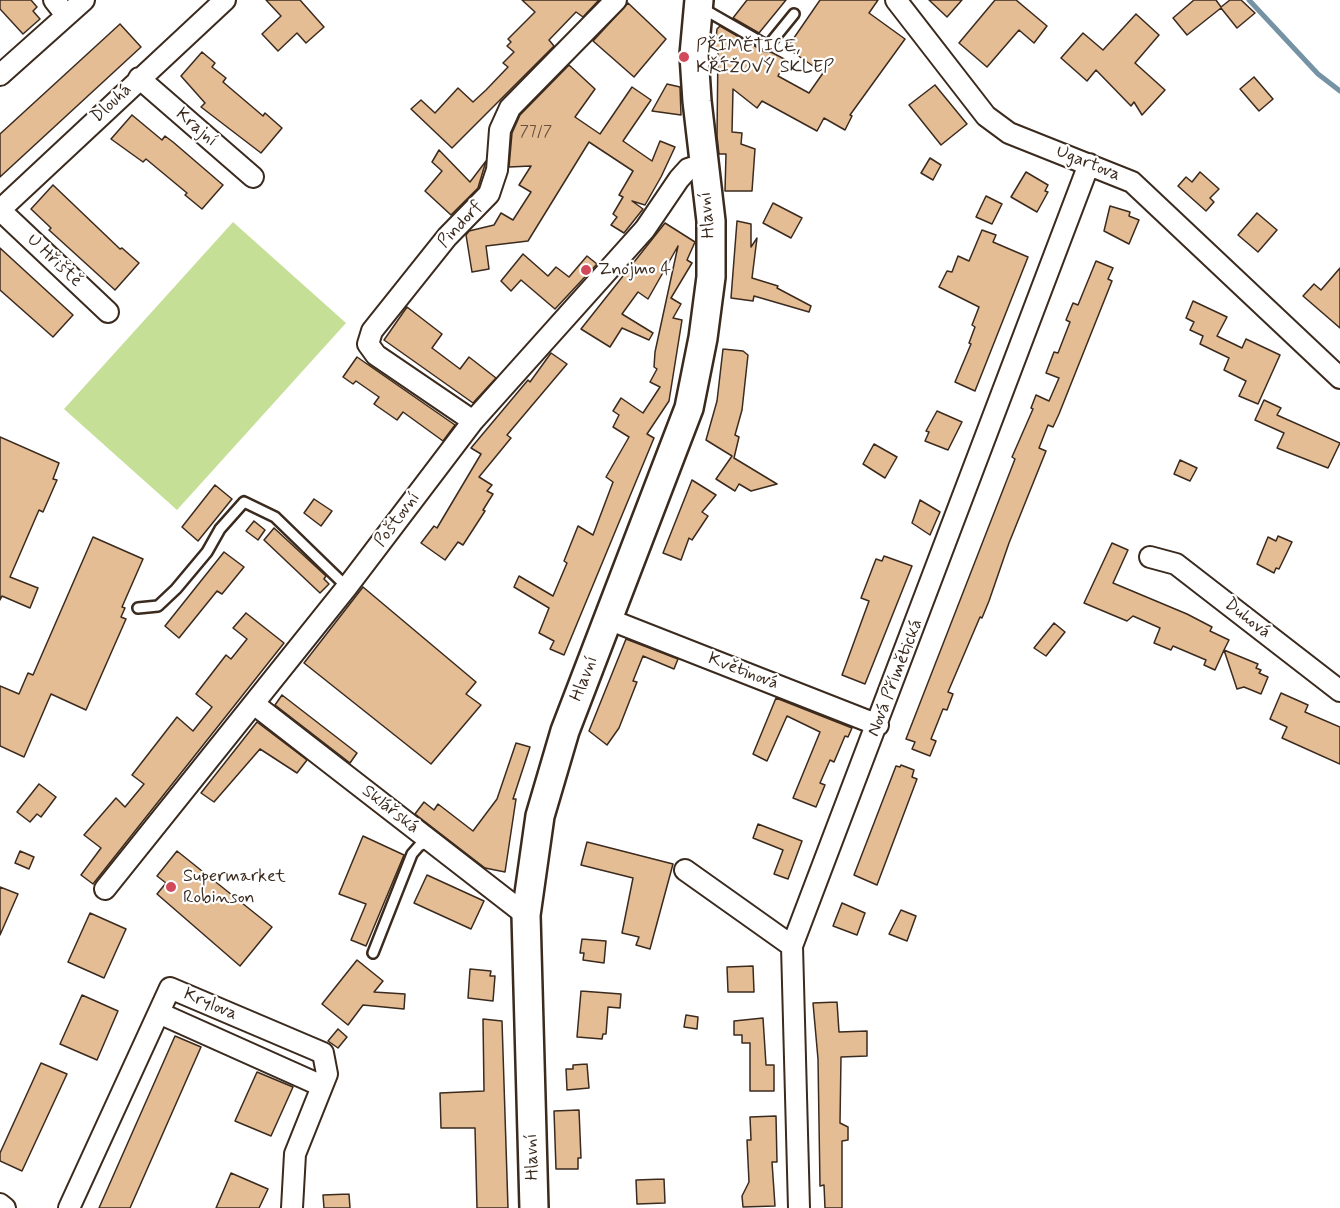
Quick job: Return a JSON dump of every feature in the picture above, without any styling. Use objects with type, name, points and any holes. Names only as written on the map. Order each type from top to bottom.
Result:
[{"type":"main road","name":"Hlavní","points":[[534,1208],[526,915],[540,816],[565,731],[689,408],[711,277],[711,221],[703,164],[694,55],[699,3]]},
{"type":"street","points":[[0,75],[60,7],[84,0]]},
{"type":"street","name":"Dlouhá","points":[[0,210],[225,0]]},
{"type":"street","name":"Pindorf","points":[[473,421],[376,355],[368,344],[372,331],[447,237],[489,194],[497,170],[500,130],[510,108],[616,0]]},
{"type":"street","name":"Ugartova","points":[[896,0],[986,116],[1009,132],[1132,182],[1340,378]]},
{"type":"street","name":"Krajní","points":[[139,78],[253,177]]},
{"type":"street","name":"Poštovní","points":[[105,889],[347,587],[473,421],[645,228],[679,179],[688,169],[703,164]]},
{"type":"street","name":"Nová Přímětická","points":[[799,1208],[792,946],[878,725],[1089,164]]},
{"type":"street","name":"U Hřiště","points":[[0,210],[108,312]]},
{"type":"street","name":"Duhová","points":[[1150,557],[1176,564],[1340,691]]},
{"type":"street","name":"Květinová","points":[[608,619],[878,725]]},
{"type":"street","name":"Sklářská","points":[[254,704],[526,915]]},
{"type":"street","points":[[686,870],[792,946]]},
{"type":"street","name":"Krylova","points":[[69,1208],[112,1110],[171,988],[323,1053],[327,1074],[295,1154],[292,1208]]},
{"type":"street","points":[[159,1013],[322,1086]]},
{"type":"street","points":[[0,1204],[5,1208]]},
{"type":"lane","points":[[699,3],[768,46],[794,14]]},
{"type":"lane","points":[[138,608],[158,606],[176,589],[207,552],[220,529],[244,502],[275,517],[347,587]]},
{"type":"lane","points":[[373,953],[412,854],[418,846],[430,840]]},
{"type":"green space","points":[[233,222],[346,323],[177,510],[64,409]]},
{"type":"building","points":[[0,0],[31,0],[37,7],[33,11],[40,19],[23,34],[0,9]]},
{"type":"building","points":[[266,0],[300,0],[324,27],[306,43],[297,33],[278,51],[262,34],[281,16]]},
{"type":"building","points":[[522,0],[599,0],[583,17],[576,12],[549,40],[554,46],[452,148],[411,109],[421,100],[435,113],[458,88],[473,102],[486,90],[508,67],[503,63],[514,52],[507,46],[511,42],[508,39],[535,12]]},
{"type":"building","points":[[747,0],[786,0],[759,33],[733,18]]},
{"type":"building","points":[[820,0],[878,0],[869,13],[905,39],[850,115],[852,116],[845,130],[824,118],[817,131],[762,101],[757,108],[733,89],[732,132],[742,133],[741,144],[755,149],[752,191],[725,191],[726,154],[719,154],[717,136],[718,48],[715,47],[717,29],[720,26],[765,52],[771,52],[786,60],[778,76],[809,93],[823,73],[787,48]]},
{"type":"building","points":[[929,0],[962,0],[947,17]]},
{"type":"building","points":[[995,0],[1016,0],[1047,26],[1034,43],[1019,30],[987,67],[959,43]]},
{"type":"building","points":[[1194,0],[1216,0],[1221,7],[1230,0],[1241,0],[1255,13],[1237,28],[1221,8],[1187,35],[1173,18]]},
{"type":"building","points":[[628,3],[666,39],[634,77],[593,41]]},
{"type":"building","points":[[1136,14],[1159,35],[1135,63],[1165,90],[1142,115],[1134,102],[1131,106],[1096,70],[1087,81],[1061,58],[1083,33],[1103,50]]},
{"type":"building","points":[[120,24],[141,47],[0,177],[0,134]]},
{"type":"building","points":[[202,52],[215,63],[212,67],[226,78],[223,82],[263,116],[265,113],[282,128],[261,153],[201,107],[205,103],[181,76]]},
{"type":"building","points":[[569,65],[595,89],[575,117],[600,134],[632,87],[651,100],[623,141],[652,161],[660,141],[675,147],[661,177],[645,205],[632,201],[643,209],[624,233],[611,225],[617,217],[613,214],[623,197],[619,195],[633,171],[589,142],[528,241],[486,246],[489,269],[472,272],[466,235],[469,231],[494,225],[501,213],[513,220],[531,192],[519,185],[531,166],[509,167],[512,133],[520,115]]},
{"type":"building","points":[[1254,77],[1273,99],[1259,111],[1240,89]]},
{"type":"building","points":[[667,84],[680,87],[681,115],[652,111]]},
{"type":"building","points":[[935,85],[967,124],[941,145],[909,105]]},
{"type":"building","points":[[132,115],[162,140],[165,136],[173,142],[223,185],[202,209],[185,195],[187,193],[146,159],[143,162],[111,139]]},
{"type":"building","points":[[439,150],[470,182],[486,161],[478,188],[451,215],[425,191],[442,171],[432,162]]},
{"type":"building","points":[[930,158],[941,165],[933,180],[921,173]]},
{"type":"building","points":[[1026,172],[1048,185],[1045,191],[1048,192],[1037,212],[1011,197]]},
{"type":"building","points":[[1200,172],[1219,189],[1210,198],[1214,202],[1206,211],[1178,186],[1186,177],[1192,182]]},
{"type":"building","points":[[53,185],[120,249],[122,248],[139,263],[115,290],[49,230],[51,228],[31,209]]},
{"type":"building","points":[[986,196],[1002,204],[992,224],[976,217]]},
{"type":"building","points":[[773,203],[802,218],[791,238],[763,223]]},
{"type":"building","points":[[1110,206],[1130,212],[1129,216],[1139,220],[1129,244],[1104,231]]},
{"type":"building","points":[[1257,213],[1277,230],[1258,252],[1238,235]]},
{"type":"building","points":[[737,221],[751,224],[751,247],[757,238],[752,278],[778,286],[777,288],[811,306],[809,312],[754,296],[753,301],[731,298]]},
{"type":"building","points":[[665,223],[695,242],[687,260],[692,263],[671,298],[681,304],[673,318],[682,320],[669,401],[647,434],[654,438],[564,655],[550,649],[554,641],[539,633],[549,608],[514,587],[519,576],[553,596],[567,563],[564,561],[578,526],[593,535],[613,482],[606,477],[629,437],[613,427],[619,415],[613,411],[621,398],[643,413],[660,387],[650,382],[657,369],[654,367],[655,352],[678,246],[648,299],[638,292],[622,314],[653,333],[649,340],[622,328],[610,347],[581,329]]},
{"type":"building","points":[[982,230],[996,235],[993,242],[1028,257],[975,391],[955,382],[971,344],[969,343],[975,327],[972,325],[979,307],[939,287],[947,271],[952,272],[958,256],[969,261]]},
{"type":"building","points":[[0,248],[73,315],[53,337],[0,290]]},
{"type":"building","points":[[523,254],[548,276],[556,267],[569,277],[587,256],[597,264],[555,309],[521,280],[511,291],[501,281]]},
{"type":"building","points":[[1096,261],[1113,268],[1108,279],[1112,281],[1059,414],[1053,427],[1048,425],[1039,448],[1046,451],[1009,543],[989,601],[948,692],[953,694],[947,710],[943,709],[931,739],[936,741],[930,756],[912,749],[915,742],[906,739],[1015,459],[1012,457],[1033,409],[1031,408],[1036,395],[1049,401],[1059,378],[1046,373],[1054,352],[1058,353],[1070,322],[1066,320],[1073,303],[1078,305]]},
{"type":"building","points":[[1340,268],[1340,328],[1303,296],[1314,284],[1321,290]]},
{"type":"building","points":[[1193,301],[1227,317],[1217,336],[1242,348],[1246,339],[1280,355],[1258,404],[1239,396],[1246,381],[1224,370],[1229,358],[1200,344],[1203,336],[1190,330],[1194,322],[1186,318]]},
{"type":"building","points":[[407,307],[442,334],[432,348],[460,369],[469,357],[496,378],[473,403],[384,340]]},
{"type":"building","points":[[723,349],[743,351],[748,355],[742,410],[735,435],[739,437],[734,458],[777,484],[751,491],[739,484],[735,491],[716,479],[732,456],[706,440],[717,401]]},
{"type":"building","points":[[551,353],[567,364],[507,435],[511,438],[479,477],[492,485],[487,491],[493,494],[463,545],[458,542],[445,560],[421,543],[434,526],[437,528],[481,454],[471,448],[528,380],[530,382]]},
{"type":"building","points":[[357,357],[455,425],[443,441],[403,412],[397,420],[374,404],[379,397],[356,381],[353,384],[343,377]]},
{"type":"building","points":[[1264,400],[1281,408],[1277,415],[1340,443],[1328,468],[1277,448],[1284,433],[1255,420]]},
{"type":"building","points":[[937,411],[962,422],[948,450],[925,441],[929,432],[926,431]]},
{"type":"building","points":[[0,437],[59,463],[53,479],[57,480],[43,512],[39,510],[10,577],[38,588],[30,608],[2,596],[0,600]]},
{"type":"building","points":[[874,444],[897,457],[885,478],[863,464]]},
{"type":"building","points":[[1180,460],[1197,468],[1190,481],[1174,474]]},
{"type":"building","points":[[692,480],[716,495],[702,512],[708,516],[692,540],[689,538],[681,560],[663,553]]},
{"type":"building","points":[[215,485],[232,499],[198,541],[182,527]]},
{"type":"building","points":[[314,499],[332,511],[321,526],[304,513]]},
{"type":"building","points":[[920,500],[940,512],[930,535],[912,523]]},
{"type":"building","points":[[254,521],[265,530],[258,540],[246,531]]},
{"type":"building","points":[[274,528],[326,576],[324,579],[329,584],[320,593],[264,540]]},
{"type":"building","points":[[1278,536],[1292,542],[1279,569],[1276,568],[1274,573],[1257,564],[1268,537],[1276,541]]},
{"type":"building","points":[[93,537],[143,559],[122,607],[125,608],[121,617],[126,619],[86,710],[51,694],[24,757],[0,746],[0,686],[19,694],[28,673],[33,675]]},
{"type":"building","points":[[1112,543],[1128,550],[1113,583],[1187,614],[1212,627],[1210,631],[1229,640],[1215,670],[1204,665],[1206,660],[1173,646],[1171,650],[1154,643],[1160,628],[1133,616],[1127,621],[1084,603]]},
{"type":"building","points":[[224,552],[244,567],[222,594],[217,591],[179,638],[165,626]]},
{"type":"building","points":[[884,556],[912,566],[865,684],[842,675],[869,601],[861,598],[876,559],[882,561]]},
{"type":"building","points":[[363,587],[476,682],[466,694],[481,705],[431,764],[304,663]]},
{"type":"building","points":[[246,613],[284,643],[93,884],[81,875],[101,848],[84,835],[116,798],[125,807],[144,784],[132,775],[177,717],[193,731],[212,707],[196,694],[226,655],[231,659],[247,639],[233,628]]},
{"type":"building","points":[[1054,623],[1065,632],[1046,656],[1034,648]]},
{"type":"building","points":[[626,639],[678,659],[674,669],[643,656],[633,681],[637,682],[619,728],[607,745],[589,731]]},
{"type":"building","points":[[1224,650],[1258,664],[1256,668],[1261,670],[1259,673],[1268,677],[1261,694],[1244,687],[1237,689]]},
{"type":"building","points":[[1281,693],[1308,705],[1305,712],[1340,727],[1340,764],[1282,738],[1287,727],[1270,719]]},
{"type":"building","points":[[282,695],[357,753],[350,763],[275,705]]},
{"type":"building","points":[[776,698],[852,728],[848,737],[845,736],[834,762],[830,760],[820,783],[825,785],[816,807],[793,798],[820,732],[787,716],[767,761],[753,754]]},
{"type":"building","points":[[257,722],[307,760],[297,773],[260,749],[214,802],[201,793]]},
{"type":"building","points":[[516,743],[530,747],[513,799],[516,799],[505,872],[485,868],[415,814],[424,802],[434,810],[438,804],[473,831],[497,799]]},
{"type":"building","points":[[901,765],[914,770],[912,777],[917,779],[877,885],[854,875],[896,766]]},
{"type":"building","points":[[39,784],[56,797],[41,817],[37,814],[30,822],[17,812]]},
{"type":"building","points":[[758,824],[802,841],[788,879],[774,874],[783,850],[753,838]]},
{"type":"building","points":[[363,836],[404,855],[366,946],[351,940],[366,904],[339,894]]},
{"type":"building","points":[[587,842],[673,864],[650,949],[636,945],[639,937],[622,933],[633,878],[581,865]]},
{"type":"building","points":[[20,851],[34,857],[29,869],[15,863]]},
{"type":"building","points":[[177,851],[272,927],[240,966],[157,894],[166,883],[157,876]]},
{"type":"building","points":[[427,875],[484,901],[471,929],[414,903]]},
{"type":"building","points":[[0,887],[18,894],[0,935]]},
{"type":"building","points":[[842,903],[865,913],[857,935],[833,926]]},
{"type":"building","points":[[901,910],[916,916],[907,941],[889,934]]},
{"type":"building","points":[[90,913],[126,929],[104,978],[68,962]]},
{"type":"building","points":[[582,939],[606,941],[604,963],[583,960],[584,953],[580,953]]},
{"type":"building","points":[[357,960],[383,981],[374,992],[405,994],[404,1009],[363,1005],[348,1025],[322,1004]]},
{"type":"building","points":[[753,966],[754,992],[728,992],[727,967]]},
{"type":"building","points":[[470,969],[491,971],[490,976],[495,976],[493,1001],[468,998]]},
{"type":"building","points":[[581,991],[621,994],[620,1008],[608,1007],[606,1034],[603,1034],[602,1039],[577,1037]]},
{"type":"building","points":[[82,995],[118,1011],[97,1060],[60,1044]]},
{"type":"building","points":[[837,1002],[839,1032],[867,1031],[867,1056],[841,1057],[840,1123],[848,1127],[848,1140],[842,1141],[842,1208],[825,1208],[824,1185],[820,1186],[818,1059],[813,1003]]},
{"type":"building","points":[[686,1015],[698,1017],[697,1029],[684,1027]]},
{"type":"building","points":[[763,1018],[766,1065],[774,1065],[774,1091],[750,1091],[750,1043],[742,1043],[742,1035],[734,1035],[734,1021]]},
{"type":"building","points":[[483,1019],[502,1021],[508,1208],[477,1208],[475,1128],[441,1128],[440,1093],[484,1091]]},
{"type":"building","points":[[338,1029],[347,1037],[338,1048],[328,1041]]},
{"type":"building","points":[[175,1036],[201,1047],[130,1208],[99,1208]]},
{"type":"building","points":[[41,1063],[67,1074],[22,1171],[0,1161],[0,1153]]},
{"type":"building","points":[[587,1064],[589,1088],[567,1090],[566,1069],[573,1069],[573,1065]]},
{"type":"building","points":[[257,1072],[293,1087],[271,1136],[235,1121]]},
{"type":"building","points":[[579,1110],[581,1158],[578,1158],[578,1169],[556,1169],[554,1111]]},
{"type":"building","points":[[776,1116],[777,1162],[772,1162],[775,1206],[743,1207],[742,1196],[749,1182],[747,1140],[751,1140],[750,1117]]},
{"type":"building","points":[[231,1173],[268,1189],[259,1208],[216,1208]]},
{"type":"building","points":[[664,1179],[665,1203],[637,1204],[636,1180]]},
{"type":"building","points":[[349,1194],[350,1208],[324,1208],[323,1195]]},
{"type":"waterway","points":[[1249,0],[1318,74],[1340,91]]},
{"type":"place","name":"PŘÍMĚTICE, KŘÍŽOVÝ SKLEP","points":[[684,57]]},
{"type":"place","name":"Znojmo 4","points":[[586,270]]},
{"type":"place","name":"Supermarket Robinson","points":[[171,887]]}]
